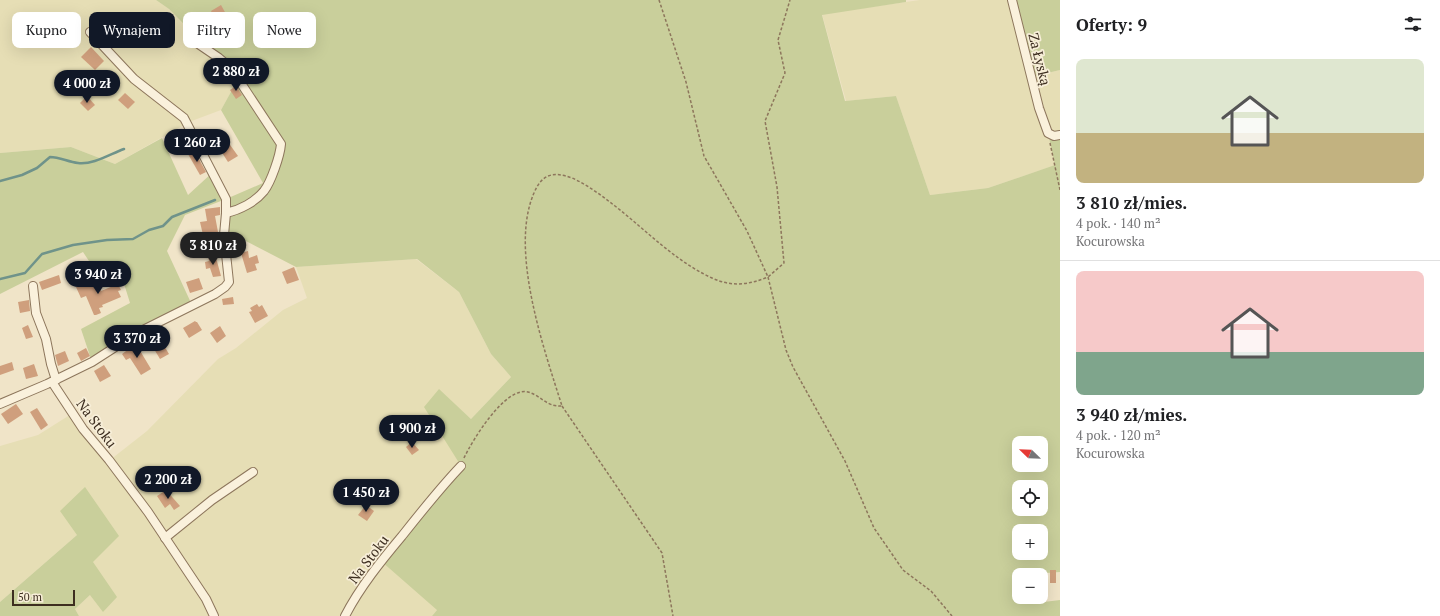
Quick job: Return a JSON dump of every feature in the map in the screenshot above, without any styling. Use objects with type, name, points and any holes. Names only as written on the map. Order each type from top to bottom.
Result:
[{"type":"street","name":"Za Łyską","points":[[1012,0],[1039,108],[1048,133]]},
{"type":"street","points":[[0,404],[54,381],[92,362],[137,333],[187,309],[225,287],[229,282],[224,234],[226,199],[213,172],[180,114],[134,79],[105,48]]},
{"type":"street","points":[[204,48],[231,68],[281,144],[280,156],[264,191],[254,200],[237,210],[226,213]]},
{"type":"street","points":[[1048,133],[1054,136],[1060,135]]},
{"type":"street","name":"Na Stoku","points":[[33,286],[36,313],[46,340],[54,381],[83,429],[109,460],[148,512],[206,599],[214,616]]},
{"type":"street","name":"Na Stoku","points":[[345,616],[381,561],[428,503],[461,466]]},
{"type":"street","points":[[165,538],[212,500],[253,472]]},
{"type":"path","points":[[659,0],[686,82],[704,156],[747,231],[768,277],[786,350],[793,367],[845,461],[874,528],[903,570],[931,591],[952,616]]},
{"type":"path","points":[[673,616],[662,553],[562,406],[540,333],[526,261],[526,229],[531,200],[538,183],[547,175],[559,174],[573,179],[596,191],[689,266],[714,279],[735,285],[754,283],[768,277],[784,263],[777,187],[765,121],[785,73],[778,40],[790,0]]},
{"type":"path","points":[[1048,133],[1060,190]]},
{"type":"path","points":[[461,466],[477,434],[504,401],[516,394],[528,392],[554,406],[562,406]]},
{"type":"shaded area","points":[[0,0],[156,0],[172,12],[89,12],[89,48],[175,48],[175,15],[183,23],[183,48],[207,48],[238,79],[221,110],[189,122],[115,164],[71,147],[0,153]]},
{"type":"shaded area","points":[[920,0],[1010,0],[1031,77],[1060,70],[1060,135],[1048,134],[1056,165],[988,188],[930,195],[896,96],[846,101],[822,14]]},
{"type":"shaded area","points":[[416,259],[459,292],[491,354],[511,377],[471,419],[439,390],[461,466],[437,610],[432,616],[79,616],[75,609],[90,595],[93,562],[77,535],[0,602],[0,446],[38,435],[73,413],[110,460],[147,431],[218,359],[236,348],[283,310],[307,298],[296,267]]},
{"type":"green space","points":[[156,0],[906,0],[906,2],[822,15],[845,101],[896,96],[930,195],[988,188],[1055,165],[1048,133],[1060,135],[1060,572],[1048,573],[1048,568],[1012,568],[1012,604],[1048,604],[1048,602],[1060,600],[1060,616],[432,616],[437,610],[381,561],[461,466],[424,407],[439,389],[471,419],[511,377],[491,354],[459,292],[417,259],[296,267],[242,239],[224,235],[226,199],[263,183],[221,110],[238,79],[207,48],[245,48],[245,12],[183,12],[183,23],[175,15],[175,12],[172,12]]},
{"type":"green space","points":[[1012,0],[1060,0],[1060,70],[1031,77]]},
{"type":"green space","points":[[162,138],[188,195],[213,172],[226,199],[185,215],[167,251],[192,305],[92,362],[81,329],[130,303],[121,274],[101,279],[83,252],[0,294],[0,153],[71,147],[115,164]]},
{"type":"green space","points":[[85,487],[119,536],[93,562],[117,597],[103,612],[90,595],[75,609],[79,616],[0,616],[0,602],[77,535],[60,511]]},
{"type":"building","points":[[221,5],[225,12],[211,12]]},
{"type":"building","points":[[90,48],[92,48],[104,61],[95,70],[81,57]]},
{"type":"building","points":[[236,86],[242,95],[236,99],[230,90]]},
{"type":"building","points":[[125,93],[135,102],[128,109],[118,100]]},
{"type":"building","points":[[87,96],[95,105],[88,111],[80,103]]},
{"type":"building","points":[[228,142],[238,156],[228,162],[219,148]]},
{"type":"building","points":[[194,150],[206,172],[200,175],[188,154]]},
{"type":"building","points":[[220,207],[220,215],[215,216],[218,232],[203,235],[200,222],[207,221],[205,209]]},
{"type":"building","points":[[248,251],[249,258],[257,255],[259,263],[255,264],[257,270],[247,273],[241,253]]},
{"type":"building","points":[[215,254],[221,276],[213,277],[210,268],[206,269],[205,262],[209,261],[208,256]]},
{"type":"building","points":[[294,267],[299,280],[287,284],[282,272]]},
{"type":"building","points":[[59,275],[61,283],[42,290],[39,282]]},
{"type":"building","points":[[95,278],[101,291],[118,284],[121,290],[118,291],[121,297],[102,305],[103,307],[99,308],[101,313],[94,315],[86,296],[81,298],[76,287]]},
{"type":"building","points":[[199,278],[203,289],[190,293],[186,282]]},
{"type":"building","points":[[233,297],[234,304],[223,305],[222,299]]},
{"type":"building","points":[[29,300],[30,311],[20,313],[18,302]]},
{"type":"building","points":[[257,304],[259,307],[262,305],[268,316],[255,323],[249,312],[252,311],[250,308]]},
{"type":"building","points":[[195,321],[202,330],[189,338],[183,328]]},
{"type":"building","points":[[28,325],[33,337],[26,339],[22,328]]},
{"type":"building","points":[[220,326],[226,336],[217,343],[210,333]]},
{"type":"building","points":[[160,339],[169,354],[160,359],[151,344]]},
{"type":"building","points":[[136,344],[151,369],[141,375],[130,358],[126,360],[122,354]]},
{"type":"building","points":[[86,348],[90,356],[81,361],[77,353]]},
{"type":"building","points":[[65,351],[69,361],[58,366],[55,355]]},
{"type":"building","points":[[12,362],[14,370],[0,375],[0,366]]},
{"type":"building","points":[[34,364],[38,376],[26,379],[23,368]]},
{"type":"building","points":[[104,365],[111,376],[100,382],[94,371]]},
{"type":"building","points":[[16,404],[23,414],[8,424],[1,414]]},
{"type":"building","points":[[37,408],[48,425],[41,430],[30,412]]},
{"type":"building","points":[[412,442],[419,450],[412,455],[406,447]]},
{"type":"building","points":[[166,490],[180,506],[174,510],[170,504],[165,508],[157,496]]},
{"type":"building","points":[[366,505],[374,511],[367,521],[358,515]]},
{"type":"building","points":[[1050,570],[1056,570],[1056,583],[1050,583]]},
{"type":"waterway","points":[[0,181],[22,175],[37,168],[50,157],[84,163],[95,161],[124,149]]},
{"type":"waterway","points":[[0,279],[25,273],[42,254],[73,245],[107,240],[133,239],[149,230],[163,226],[172,217],[215,200]]}]
